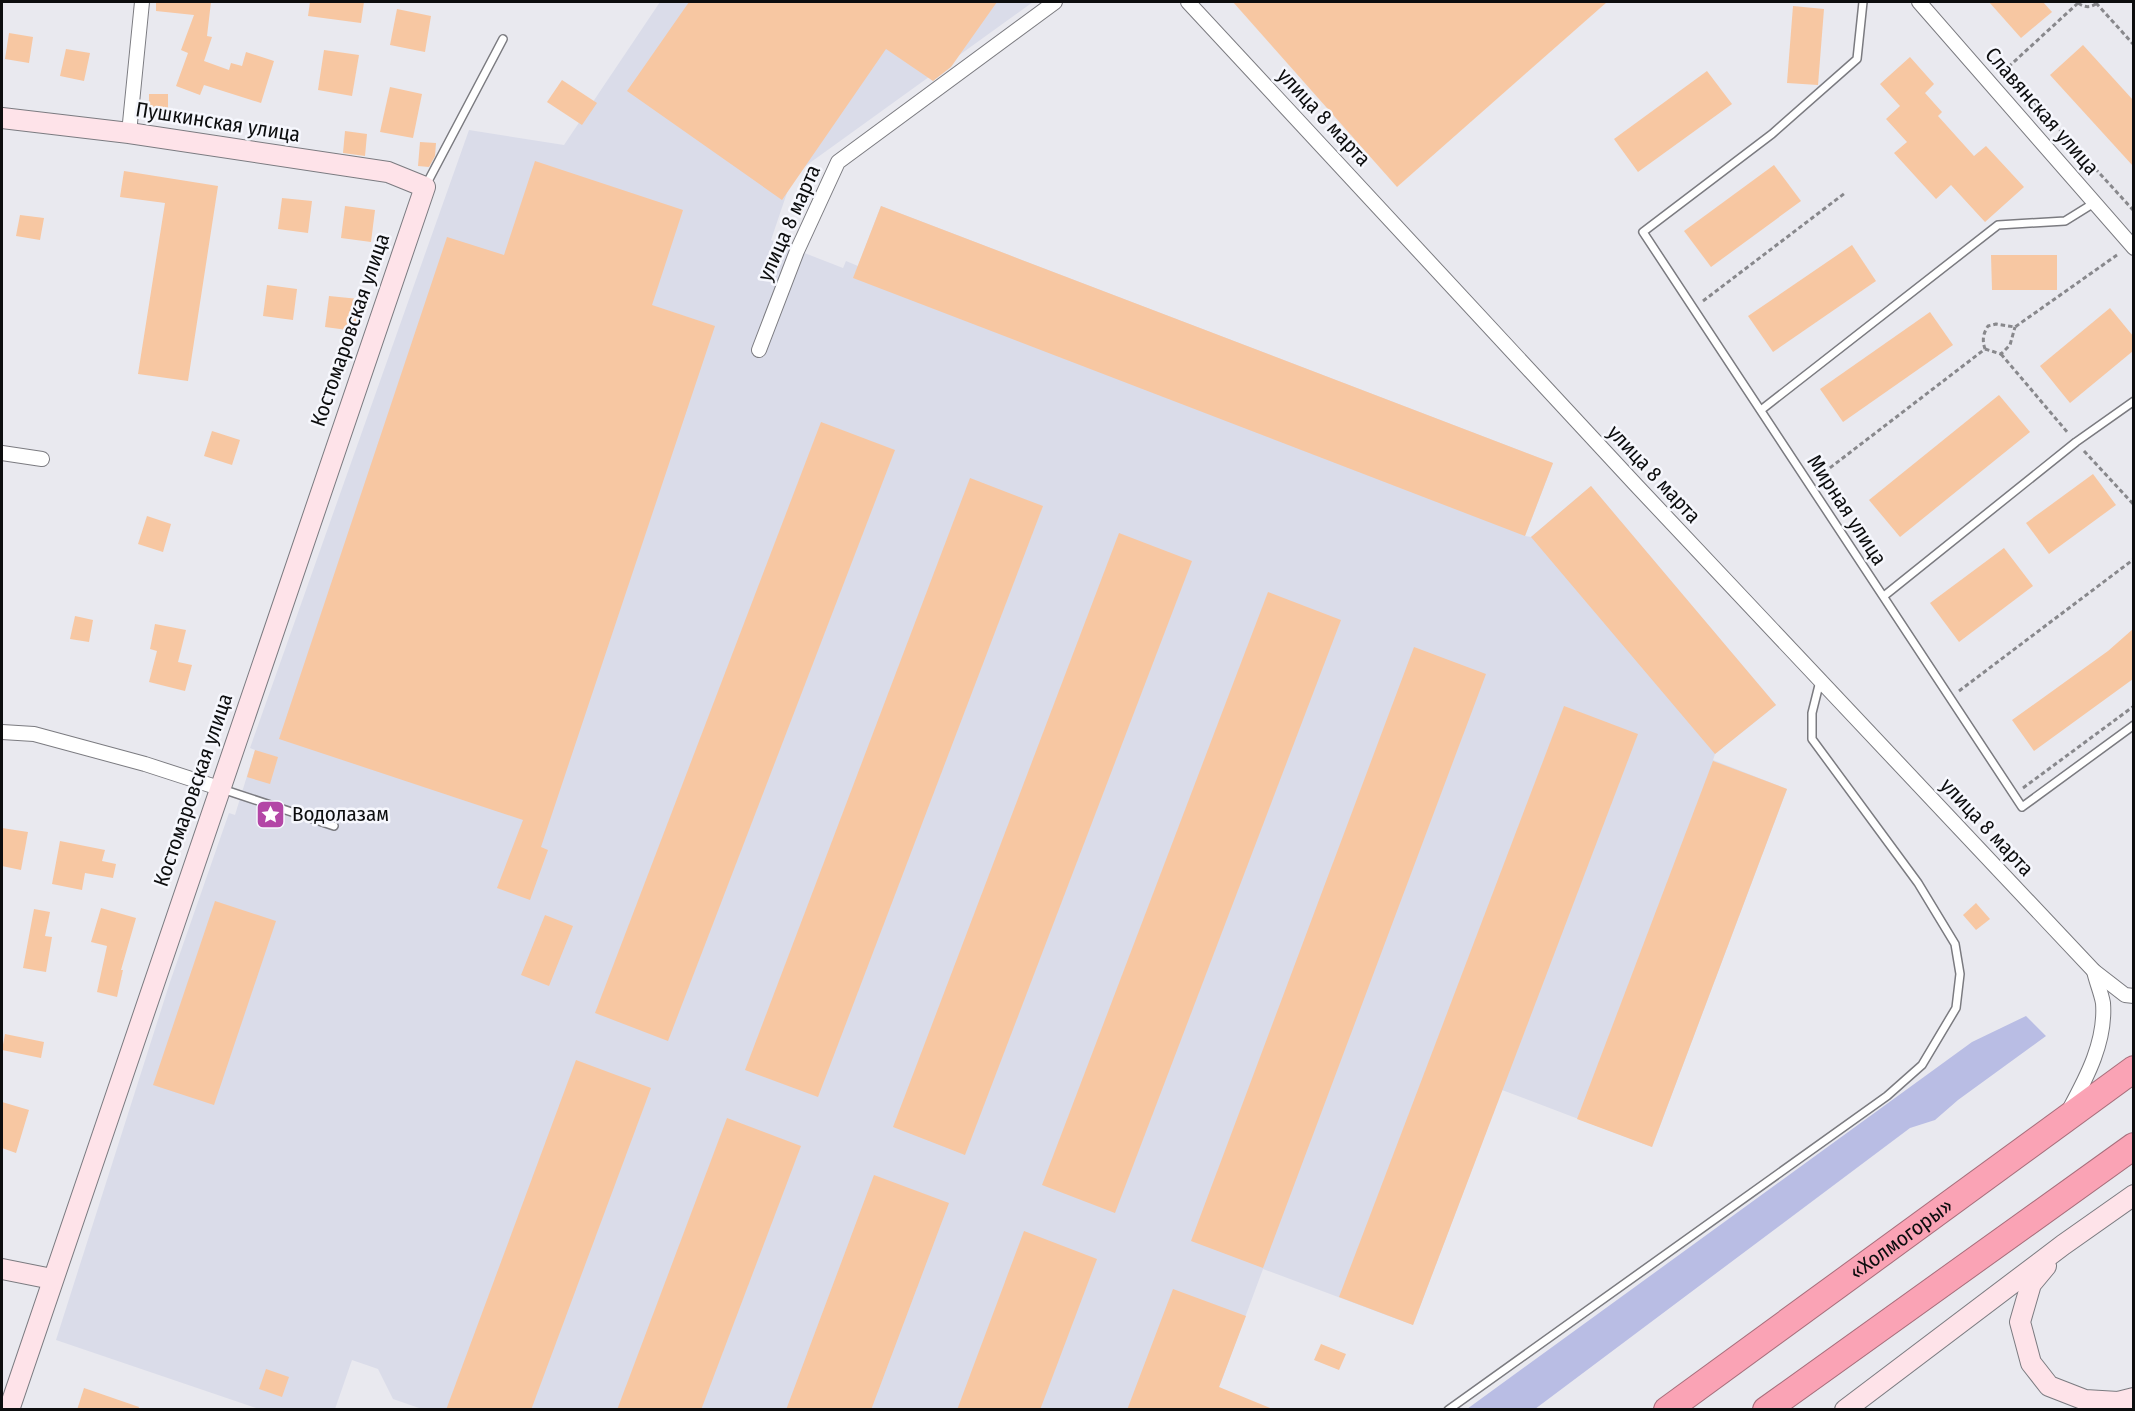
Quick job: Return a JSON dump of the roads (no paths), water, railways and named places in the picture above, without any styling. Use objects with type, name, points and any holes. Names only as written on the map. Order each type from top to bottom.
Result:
[{"type":"highway","name":"«Холмогоры»","points":[[1667,1410],[2133,1069]]},
{"type":"highway","points":[[1766,1410],[2133,1146]]},
{"type":"street","points":[[129,133],[142,2]]},
{"type":"street","name":"улица 8 марта","points":[[759,350],[797,251],[838,162],[1055,2]]},
{"type":"street","name":"улица 8 марта","points":[[1188,2],[1628,477],[2094,970],[2125,995],[2133,996]]},
{"type":"street","name":"Славянская улица","points":[[1919,2],[2133,248]]},
{"type":"street","name":"Пушкинская улица","points":[[2,118],[129,133],[388,172],[425,187]]},
{"type":"street","name":"Костомаровская улица","points":[[9,1410],[425,187]]},
{"type":"street","points":[[2,453],[42,459]]},
{"type":"street","points":[[2,732],[34,734],[145,764],[219,788]]},
{"type":"street","name":"улица 8 марта","points":[[2063,1121],[2090,1071],[2102,1030],[2103,1002],[2094,970]]},
{"type":"street","points":[[1845,1410],[2063,1245],[2133,1195]]},
{"type":"street","points":[[2063,1245],[2031,1284],[2020,1322],[2031,1363],[2049,1386],[2085,1400],[2118,1402],[2133,1398]]},
{"type":"street","points":[[2,1269],[52,1279]]},
{"type":"lane","name":"Мирная улица","points":[[1863,2],[1857,59],[1772,134],[1643,231],[2022,807],[2133,724]]},
{"type":"lane","points":[[425,187],[503,39]]},
{"type":"lane","points":[[1761,410],[1998,225],[2065,221],[2094,203]]},
{"type":"lane","points":[[1884,596],[2076,442],[2133,401]]},
{"type":"lane","points":[[1448,1410],[1887,1096],[1923,1065],[1956,1008],[1960,974],[1955,944],[1918,883],[1812,739],[1812,713],[1820,681]]},
{"type":"lane","points":[[219,788],[334,826]]},
{"type":"place","name":"Водолазам","points":[[271,814]]}]
